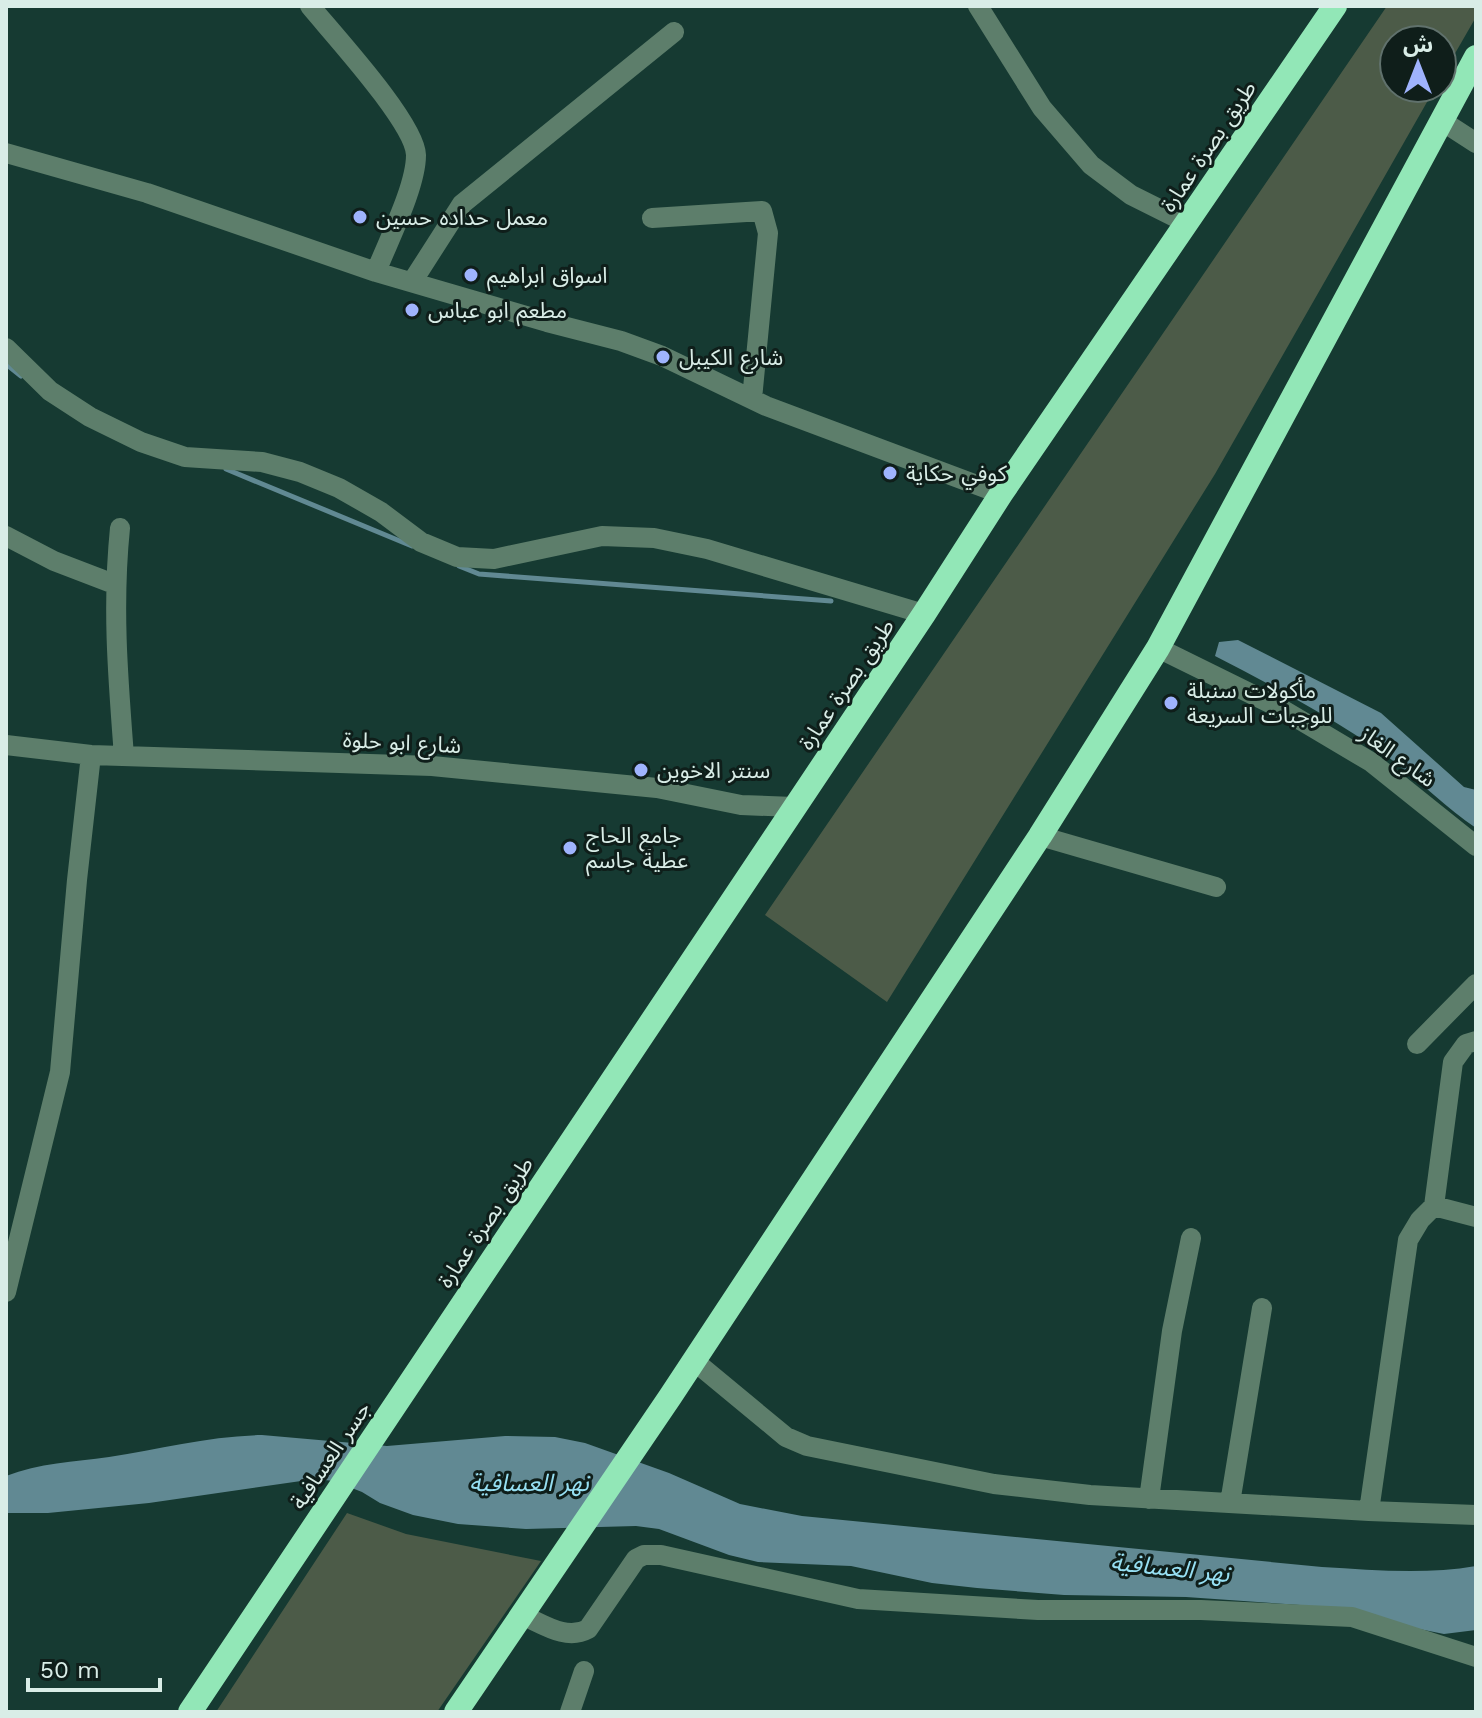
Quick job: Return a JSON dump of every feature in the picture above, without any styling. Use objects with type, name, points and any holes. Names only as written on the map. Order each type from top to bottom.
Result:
[{"type":"highway","name":"طريق بصرة عمارة","points":[[403,1393],[1001,494],[1335,6]]},
{"type":"highway","points":[[456,1712],[670,1397],[1040,836],[1158,648],[1476,57]]},
{"type":"highway","name":"جسر العسافية","points":[[190,1712],[403,1393]]},
{"type":"street","points":[[310,6],[390,105],[411,137],[416,154],[411,183],[376,272]]},
{"type":"street","points":[[978,6],[1042,108],[1091,165],[1131,195],[1187,223]]},
{"type":"street","points":[[412,282],[462,204],[674,32]]},
{"type":"street","points":[[1442,121],[1476,143]]},
{"type":"street","points":[[6,153],[147,193],[376,272],[621,341],[662,356],[752,399],[1001,494]]},
{"type":"street","points":[[652,218],[762,211],[768,233],[752,399]]},
{"type":"street","points":[[6,348],[50,391],[90,417],[141,442],[185,457],[262,462],[300,472],[339,488],[381,512],[421,542],[457,557],[494,559],[602,536],[654,538],[707,549],[924,614]]},
{"type":"street","points":[[120,528],[114,584],[124,756]]},
{"type":"street","points":[[6,536],[54,561],[114,584]]},
{"type":"street","name":"شارع الغاز","points":[[1158,648],[1280,708],[1371,762],[1476,846]]},
{"type":"street","name":"شارع ابو حلوة","points":[[6,745],[91,755],[432,766],[657,788],[741,805],[794,807]]},
{"type":"street","points":[[6,1292],[60,1072],[91,755]]},
{"type":"street","points":[[1040,836],[1216,887]]},
{"type":"street","points":[[1417,1044],[1476,984]]},
{"type":"street","points":[[1369,1511],[1408,1240],[1420,1220],[1434,1206],[1453,1062],[1466,1044],[1476,1041]]},
{"type":"street","points":[[1434,1206],[1476,1217]]},
{"type":"street","points":[[1149,1499],[1172,1331],[1191,1238]]},
{"type":"street","points":[[1230,1503],[1262,1308]]},
{"type":"street","points":[[693,1360],[786,1437],[807,1446],[994,1484],[1149,1499],[1476,1515]]},
{"type":"street","points":[[522,1615],[568,1635],[578,1634],[588,1629],[636,1559],[644,1555],[661,1555],[858,1599],[1038,1610],[1201,1610],[1352,1617],[1476,1657]]},
{"type":"street","points":[[570,1712],[584,1671]]},
{"type":"green space","points":[[1387,6],[1476,6],[1476,17],[1458,48],[1458,24],[1378,24],[1378,104],[1426,104],[1215,474],[887,1002],[765,915]]},
{"type":"green space","points":[[347,1513],[406,1534],[541,1561],[437,1712],[216,1712]]},
{"type":"water","points":[[1238,640],[1381,713],[1464,787],[1476,790],[1476,828],[1360,738],[1215,656],[1219,642]]},
{"type":"water","name":"نهر العسافية","points":[[262,1435],[387,1446],[505,1436],[555,1437],[585,1443],[669,1473],[740,1504],[802,1516],[1322,1567],[1418,1571],[1476,1566],[1476,1630],[1444,1634],[1300,1605],[1186,1597],[1064,1595],[932,1583],[851,1566],[758,1562],[729,1555],[659,1529],[636,1526],[526,1529],[458,1524],[413,1515],[334,1481],[315,1479],[149,1503],[48,1513],[6,1513],[6,1476],[18,1472],[204,1440]]},
{"type":"waterway","points":[[6,364],[21,376]]},
{"type":"waterway","points":[[226,469],[412,546]]},
{"type":"waterway","points":[[459,566],[479,574],[831,601]]},
{"type":"place","name":"معمل حداده حسين","points":[[360,217]]},
{"type":"place","name":"اسواق ابراهيم","points":[[471,275]]},
{"type":"place","name":"مطعم ابو عباس","points":[[412,310]]},
{"type":"place","name":"شارع الكيبل","points":[[663,357]]},
{"type":"place","name":"كوفي حكاية","points":[[890,473]]},
{"type":"place","name":"مأكولات سنبلة للوجبات السريعة","points":[[1171,703]]},
{"type":"place","name":"سنتر الاخوين","points":[[641,770]]},
{"type":"place","name":"جامع الحاج عطية جاسم","points":[[570,848]]}]
